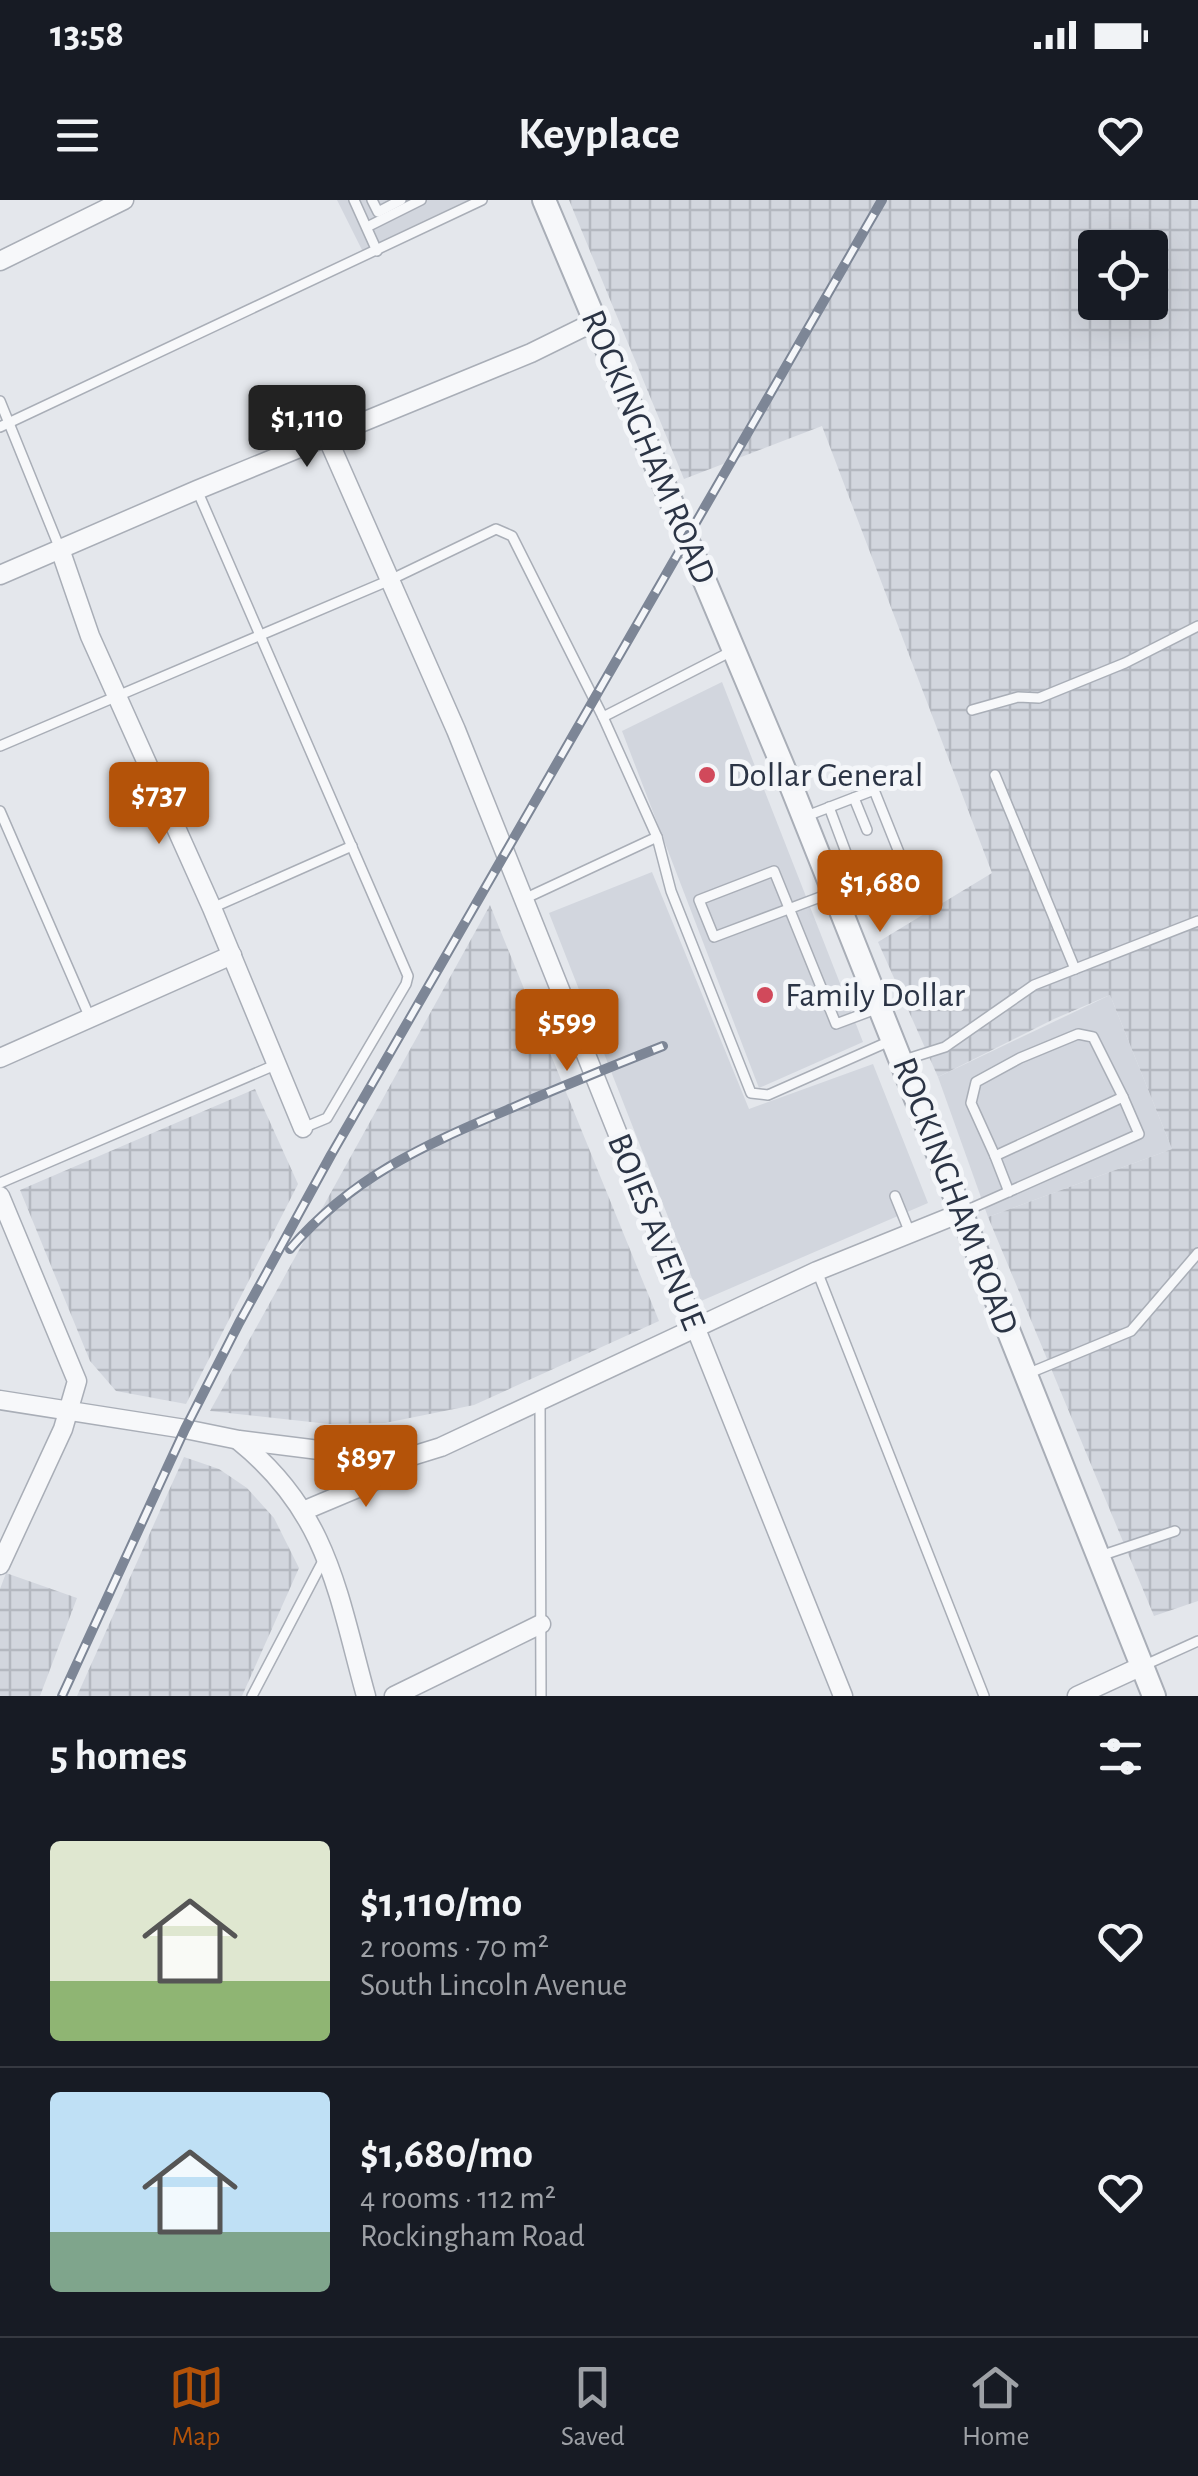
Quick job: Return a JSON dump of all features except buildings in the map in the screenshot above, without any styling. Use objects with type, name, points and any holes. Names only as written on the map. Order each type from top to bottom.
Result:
[{"type":"street","points":[[0,261],[124,200]]},
{"type":"street","name":"ROCKINGHAM ROAD","points":[[544,200],[804,817],[1154,1696]]},
{"type":"street","points":[[0,575],[531,353],[594,322]]},
{"type":"street","name":"BOIES AVENUE","points":[[327,437],[456,730],[843,1696]]},
{"type":"street","points":[[60,549],[90,636],[212,908],[302,1128]]},
{"type":"street","points":[[0,1058],[232,955]]},
{"type":"street","points":[[0,1196],[77,1381],[70,1410],[8,1528],[0,1565]]},
{"type":"street","points":[[304,1510],[372,1482],[399,1460],[441,1447],[818,1271],[963,1212]]},
{"type":"street","points":[[0,1400],[238,1440],[399,1460]]},
{"type":"street","points":[[238,1440],[272,1467],[304,1510],[326,1556],[366,1696]]},
{"type":"street","points":[[394,1696],[542,1624]]},
{"type":"street","points":[[1077,1696],[1142,1666]]},
{"type":"lane","points":[[354,200],[378,252]]},
{"type":"lane","points":[[372,200],[378,212],[401,200]]},
{"type":"lane","points":[[367,227],[421,200]]},
{"type":"lane","points":[[5,425],[482,200]]},
{"type":"lane","points":[[0,402],[5,425],[60,549]]},
{"type":"lane","points":[[197,490],[408,976],[327,1118],[302,1128]]},
{"type":"lane","points":[[0,746],[390,580],[496,529],[512,536],[657,837],[672,891],[751,1092],[768,1095],[897,1050],[945,1047],[1034,985],[1198,921]]},
{"type":"lane","points":[[972,710],[1018,697],[1039,698],[1125,663],[1198,626]]},
{"type":"lane","points":[[602,717],[734,650]]},
{"type":"lane","points":[[996,775],[1075,969]]},
{"type":"lane","points":[[804,817],[874,790],[910,880],[863,898],[788,908],[714,937],[699,900],[774,871],[788,908],[836,1024],[880,1007]]},
{"type":"lane","points":[[854,798],[867,830]]},
{"type":"lane","points":[[829,807],[863,898]]},
{"type":"lane","points":[[0,811],[90,1018]]},
{"type":"lane","points":[[523,900],[657,837]]},
{"type":"lane","points":[[212,908],[352,846]]},
{"type":"lane","points":[[880,865],[890,888]]},
{"type":"lane","points":[[963,1212],[1009,1192],[1139,1134],[1093,1037],[1078,1034],[976,1082],[971,1103],[1009,1192]]},
{"type":"lane","points":[[0,1183],[275,1065]]},
{"type":"lane","points":[[995,1156],[1122,1098]]},
{"type":"lane","points":[[894,1196],[910,1233]]},
{"type":"lane","points":[[1025,1376],[1131,1332],[1198,1252]]},
{"type":"lane","points":[[818,1271],[984,1696]]},
{"type":"lane","points":[[540,1401],[541,1696]]},
{"type":"lane","points":[[1097,1557],[1176,1531]]},
{"type":"lane","points":[[252,1696],[326,1556]]},
{"type":"lane","points":[[1142,1666],[1198,1640]]},
{"type":"shaded area","points":[[337,200],[470,200],[363,252]]},
{"type":"shaded area","points":[[569,200],[1198,200],[1198,1601],[1154,1616],[988,1217],[1172,1149],[1110,995],[938,1077],[878,942],[992,873],[822,426],[684,479]]},
{"type":"shaded area","points":[[722,682],[863,1042],[759,1088],[622,731]]},
{"type":"shaded area","points":[[652,872],[749,1109],[873,1064],[928,1203],[701,1301],[549,913]]},
{"type":"shaded area","points":[[490,905],[659,1321],[474,1405],[385,1423],[329,1424],[210,1411]]},
{"type":"shaded area","points":[[1110,995],[1172,1149],[988,1217],[938,1077]]},
{"type":"shaded area","points":[[255,1089],[298,1184],[186,1404],[116,1391],[90,1361],[20,1190]]},
{"type":"shaded area","points":[[184,1457],[219,1469],[247,1488],[274,1518],[299,1568],[242,1696],[77,1696]]},
{"type":"shaded area","points":[[6,1573],[77,1598],[40,1696],[0,1696],[0,1589]]},
{"type":"railway","points":[[62,1696],[185,1429],[331,1155],[882,200]]},
{"type":"railway","points":[[290,1249],[338,1202],[417,1151],[663,1046]]},
{"type":"place","name":"Dollar General","points":[[707,775]]},
{"type":"place","name":"Family Dollar","points":[[765,995]]}]
